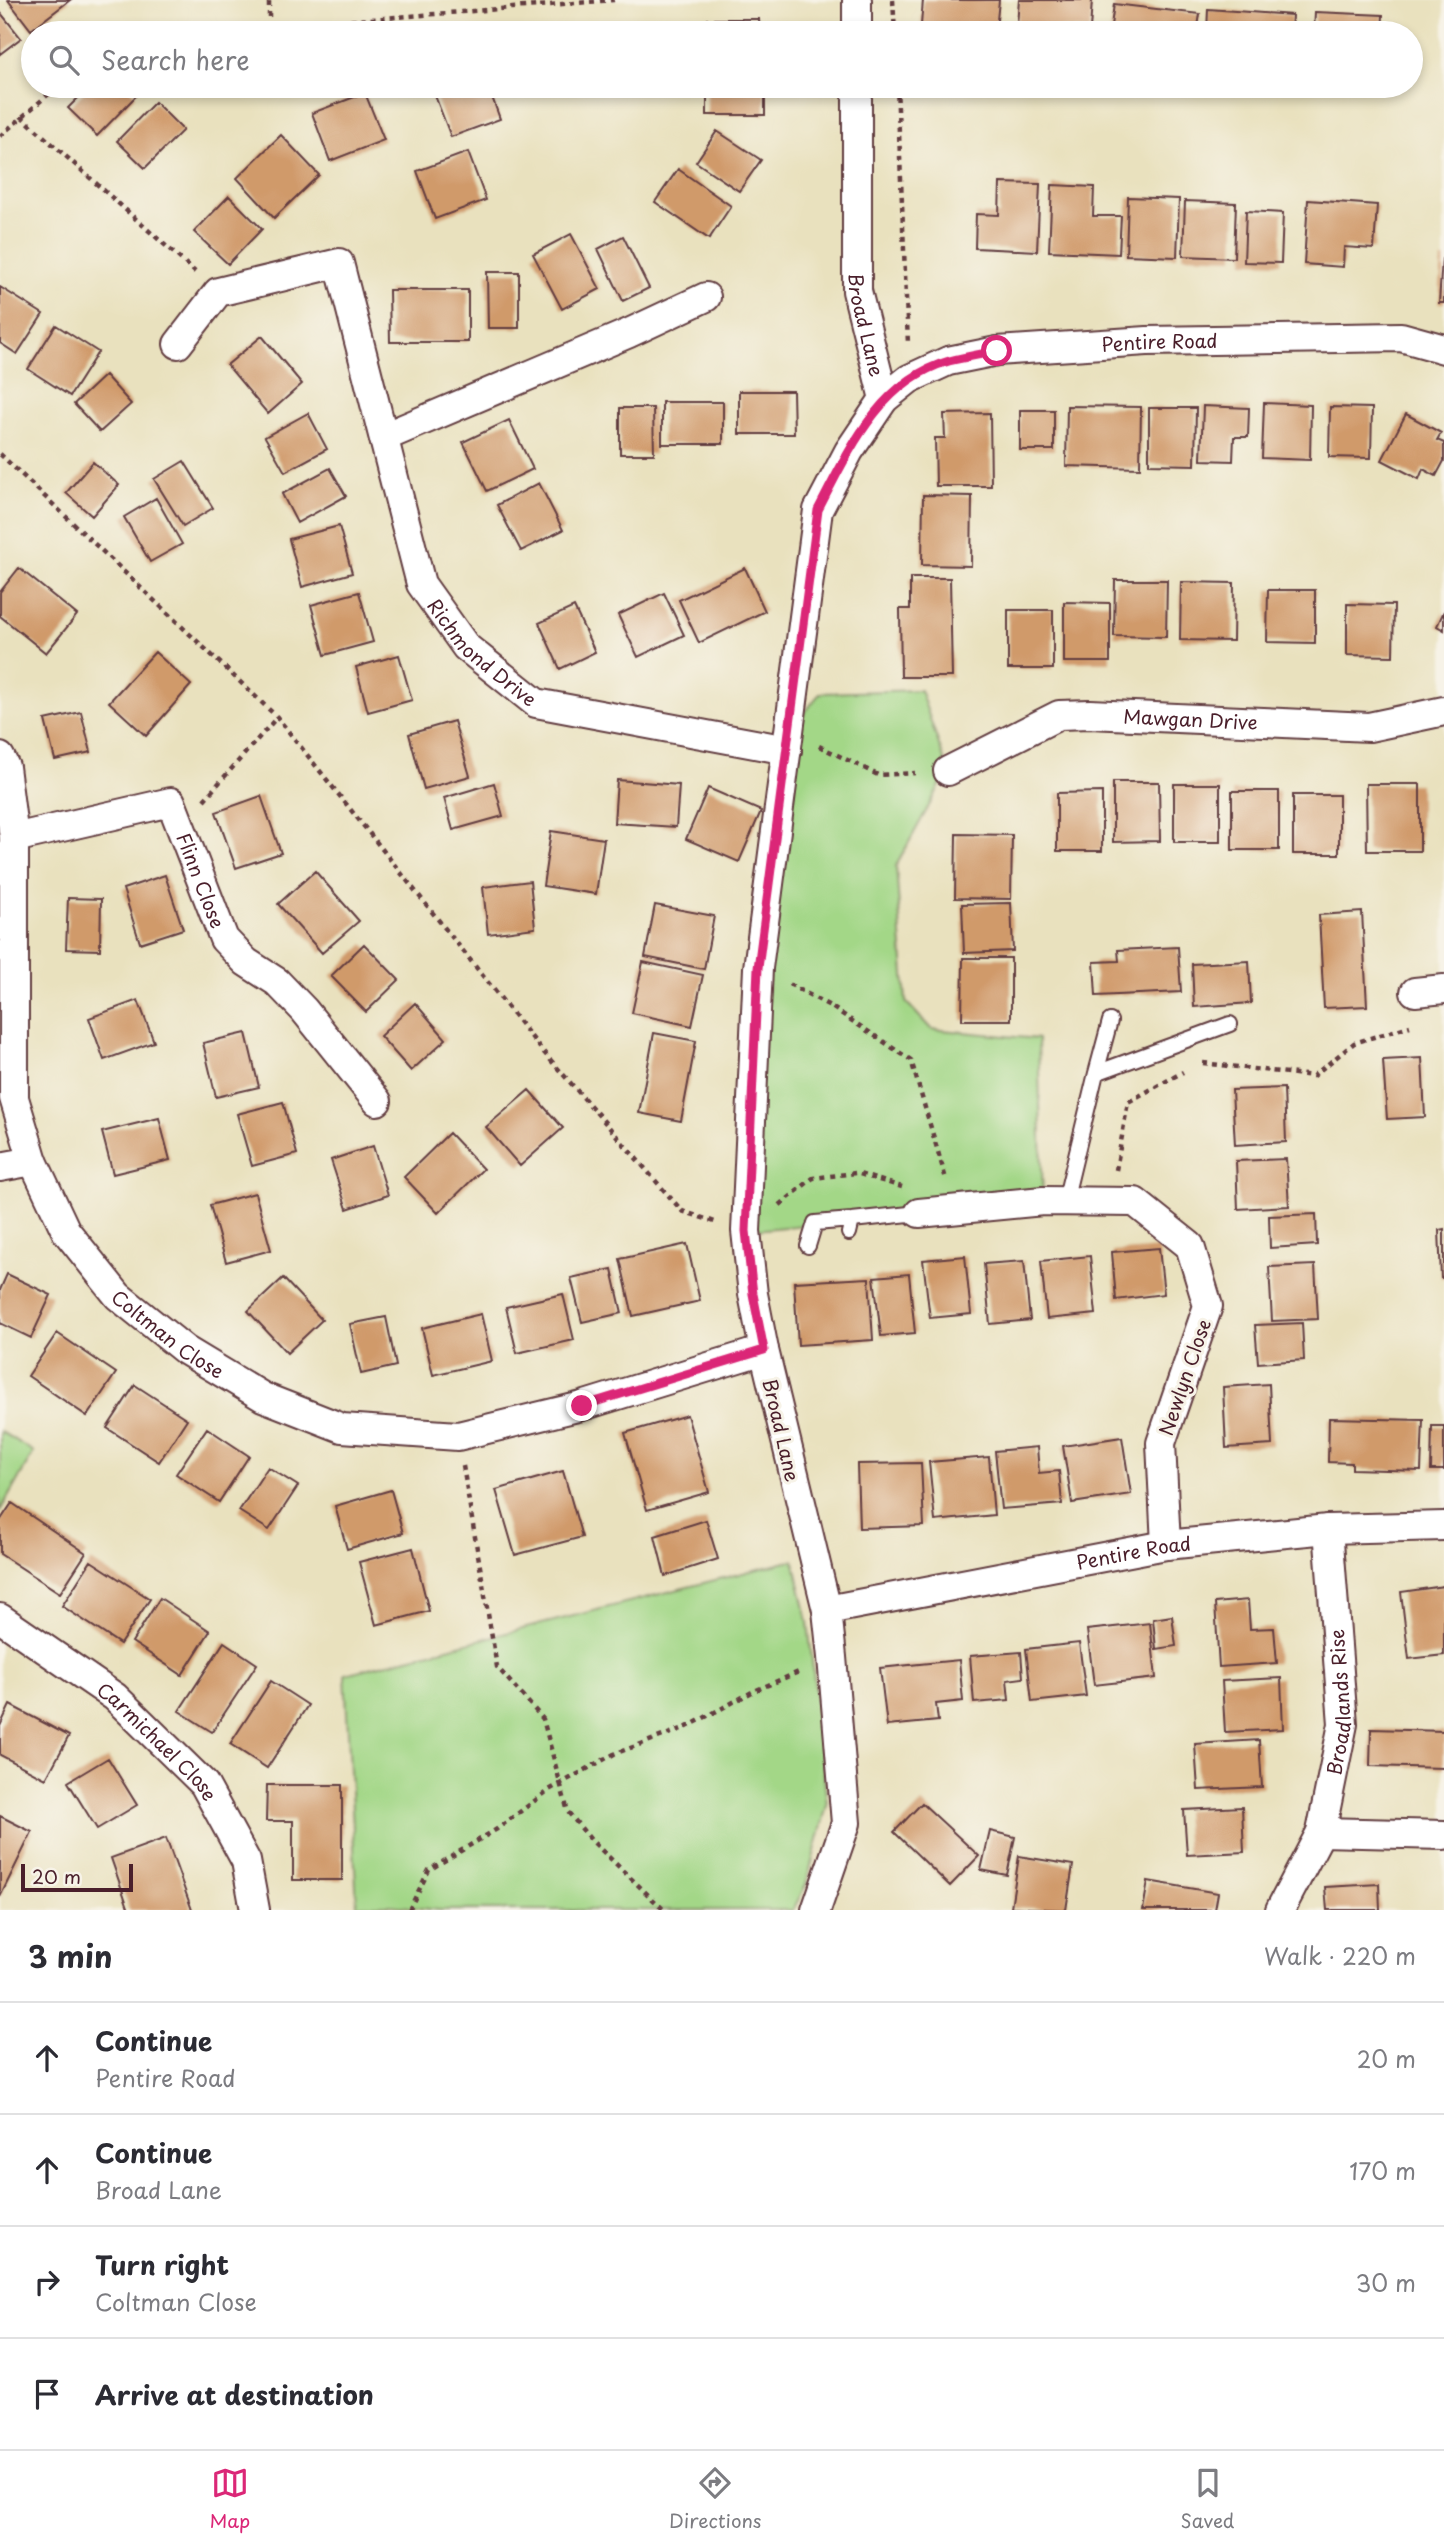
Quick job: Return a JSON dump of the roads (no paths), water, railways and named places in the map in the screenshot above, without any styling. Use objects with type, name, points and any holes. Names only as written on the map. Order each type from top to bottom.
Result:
[{"type":"street","points":[[857,0],[857,21]]},
{"type":"street","name":"Broad Lane","points":[[816,1910],[846,1823],[832,1657],[827,1610],[764,1350],[753,1294],[746,1231],[758,968],[818,510],[849,450],[884,399],[857,291],[857,98]]},
{"type":"street","name":"Richmond Drive","points":[[178,344],[218,292],[339,263],[421,584],[466,647],[536,703],[789,741]]},
{"type":"street","points":[[384,437],[629,333],[706,297]]},
{"type":"street","name":"Pentire Road","points":[[884,399],[909,379],[948,361],[997,351],[1147,341],[1401,337],[1444,349]]},
{"type":"street","name":"Mawgan Drive","points":[[947,771],[1059,715],[1090,713],[1368,727],[1444,711]]},
{"type":"street","name":"Coltman Close","points":[[0,757],[5,767],[14,838],[14,1098],[33,1161],[66,1231],[118,1296],[185,1350],[263,1397],[342,1428],[458,1436],[582,1406],[764,1350]]},
{"type":"street","name":"Flinn Close","points":[[14,838],[171,802],[224,939],[246,962],[277,982],[304,1010],[377,1101]]},
{"type":"street","points":[[1415,992],[1444,989]]},
{"type":"street","points":[[0,1167],[33,1161]]},
{"type":"street","name":"Newlyn Close","points":[[919,1213],[1065,1201],[1135,1202],[1190,1246],[1208,1306],[1161,1443],[1166,1545]]},
{"type":"street","name":"Pentire Road","points":[[827,1610],[1166,1545],[1328,1529],[1444,1526]]},
{"type":"street","name":"Broadlands Rise","points":[[1280,1910],[1321,1832],[1343,1724],[1328,1529]]},
{"type":"street","name":"Carmichael Close","points":[[0,1618],[115,1697],[204,1784],[246,1861],[255,1910]]},
{"type":"street","points":[[1321,1832],[1444,1835]]},
{"type":"lane","points":[[1065,1201],[1110,1021]]},
{"type":"lane","points":[[1097,1073],[1230,1024]]},
{"type":"lane","points":[[808,1246],[815,1223],[850,1226],[919,1213]]}]
